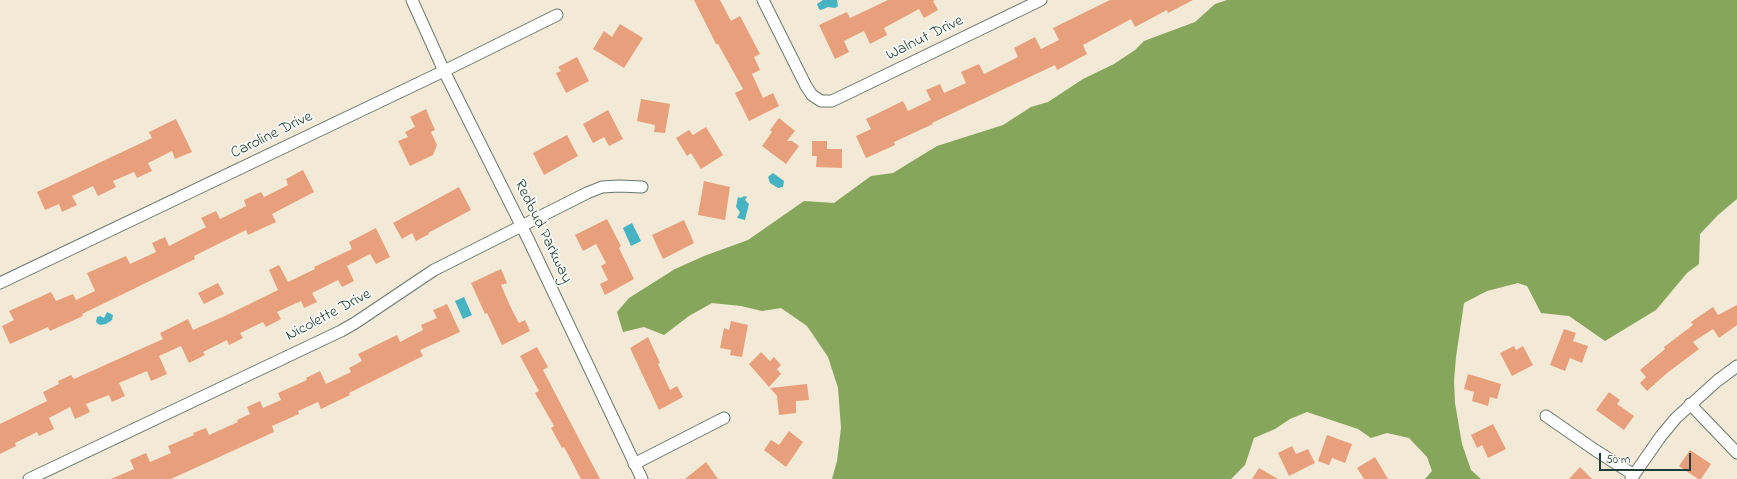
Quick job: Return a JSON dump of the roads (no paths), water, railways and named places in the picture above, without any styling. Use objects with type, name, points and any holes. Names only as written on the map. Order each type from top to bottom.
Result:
[{"type":"street","name":"Redbud Parkway","points":[[412,0],[444,71],[522,227],[642,479]]},
{"type":"street","name":"Walnut Drive","points":[[763,0],[806,86],[812,95],[821,101],[832,101],[843,97],[1041,0]]},
{"type":"street","name":"Caroline Drive","points":[[0,283],[444,71],[557,15]]},
{"type":"street","name":"Nicolette Drive","points":[[29,479],[341,330],[362,319],[434,270],[587,193],[602,187],[642,187]]},
{"type":"street","points":[[1546,416],[1633,477],[1661,436],[1690,404],[1717,380],[1737,366]]},
{"type":"street","points":[[1690,404],[1737,453]]},
{"type":"street","points":[[634,464],[724,418]]},
{"type":"water","points":[[823,0],[837,0],[838,6],[835,8],[828,7],[821,10],[817,4]]},
{"type":"water","points":[[773,173],[784,181],[783,187],[778,188],[770,183],[768,177]]},
{"type":"water","points":[[744,196],[747,197],[745,200],[749,204],[745,220],[737,218],[740,212],[736,207],[738,197],[741,198]]},
{"type":"water","points":[[632,223],[641,241],[631,246],[623,228]]},
{"type":"water","points":[[464,297],[472,315],[463,319],[455,301]]},
{"type":"water","points":[[107,312],[113,315],[112,320],[106,324],[100,325],[96,322],[97,317],[100,316],[104,318]]}]
